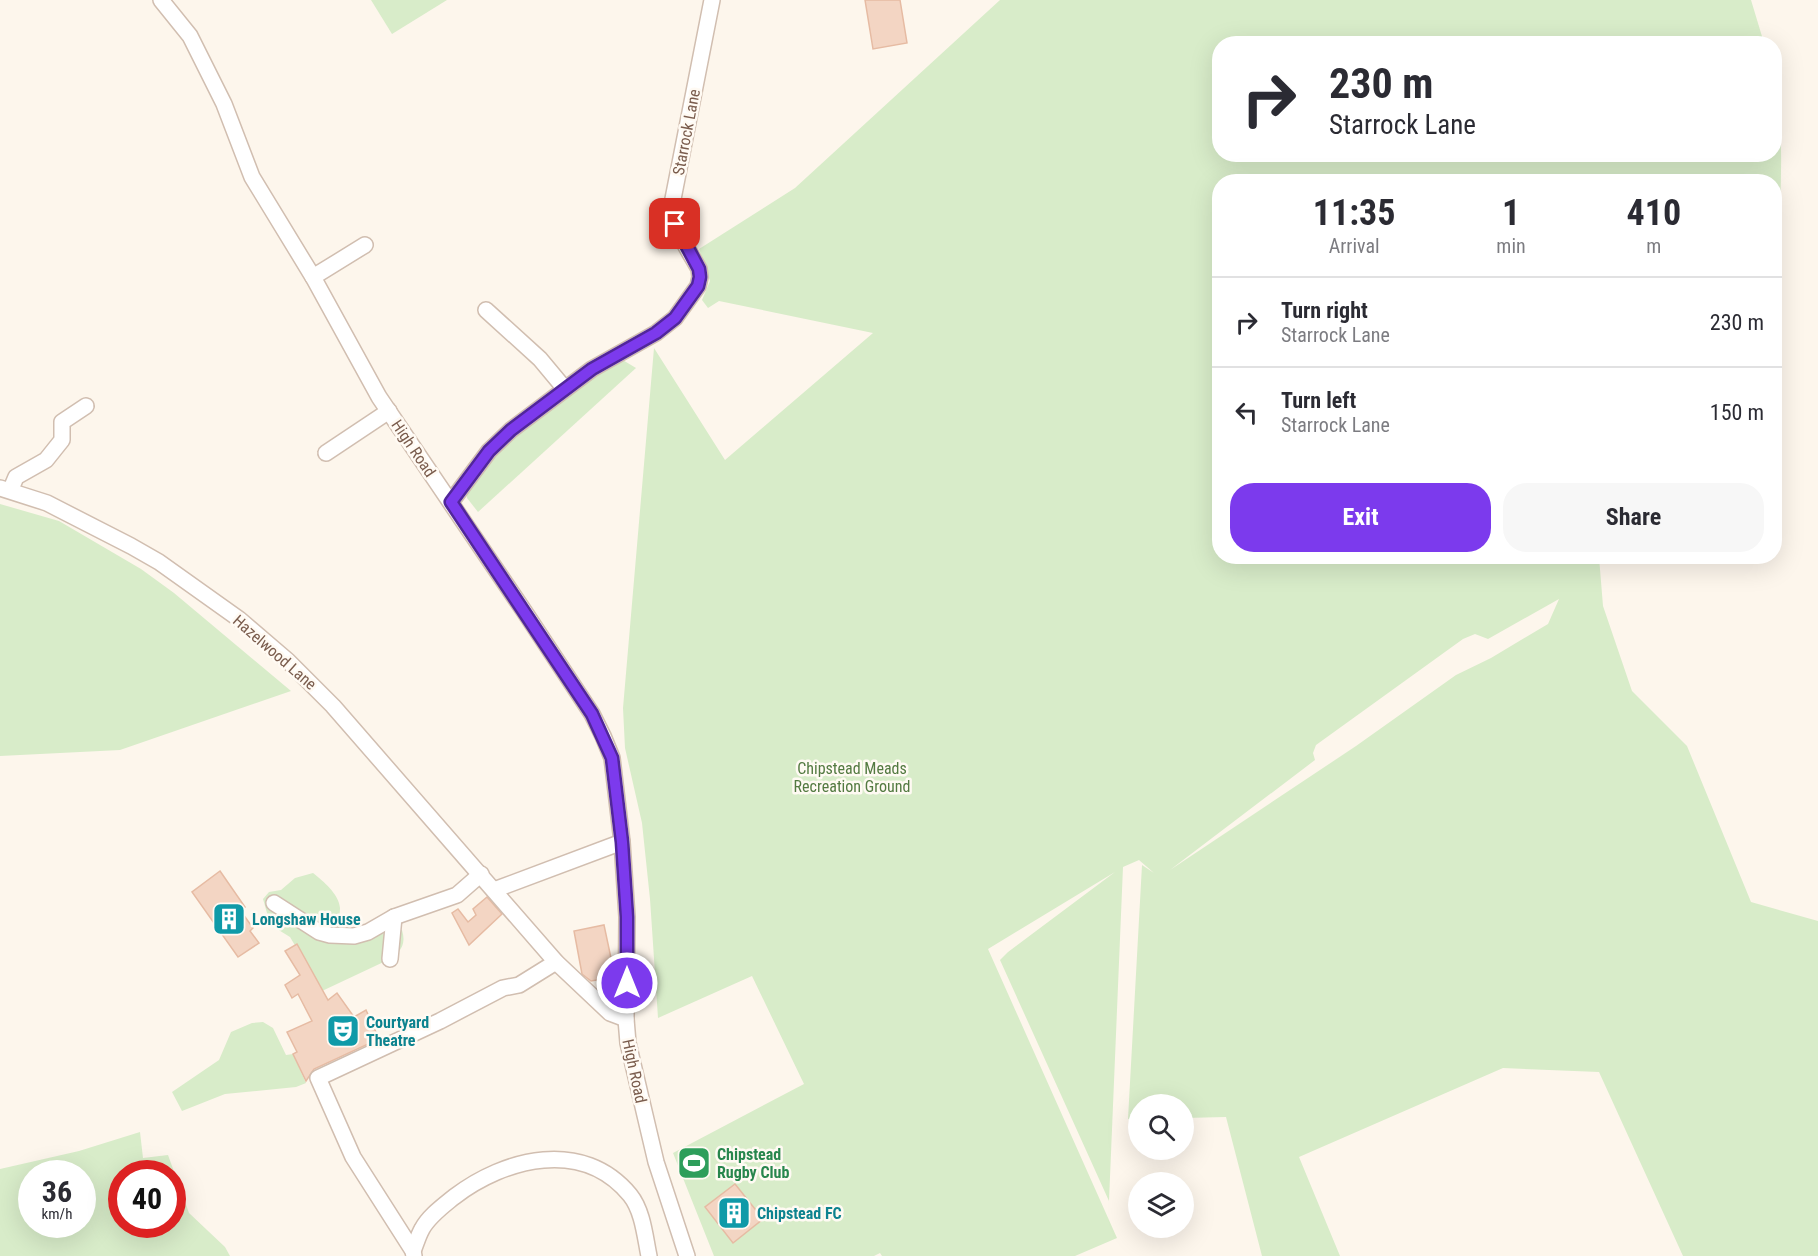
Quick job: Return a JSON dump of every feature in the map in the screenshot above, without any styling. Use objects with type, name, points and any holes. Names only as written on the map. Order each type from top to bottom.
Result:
[{"type":"street","name":"High Road","points":[[161,0],[195,45],[224,104],[252,177],[313,276],[388,411],[592,714],[603,736],[614,768],[622,842],[627,917],[626,1019],[628,1043],[654,1152],[687,1256]]},
{"type":"street","name":"Starrock Lane","points":[[451,502],[489,451],[511,430],[592,369],[656,333],[675,318],[698,286],[699,269],[675,224],[672,204],[712,0]]},
{"type":"street","points":[[313,276],[365,245]]},
{"type":"street","points":[[486,310],[540,359],[565,389]]},
{"type":"street","points":[[5,489],[16,477],[46,460],[62,440],[62,422],[86,406]]},
{"type":"street","points":[[326,453],[388,411]]},
{"type":"street","name":"Hazelwood Lane","points":[[5,489],[47,503],[131,546],[159,562],[239,619],[311,683],[556,962],[610,1012],[626,1019]]},
{"type":"street","points":[[494,890],[622,842]]},
{"type":"street","points":[[274,903],[319,932],[354,936],[368,932],[394,917],[457,895],[481,874]]},
{"type":"street","points":[[390,959],[394,917]]},
{"type":"street","points":[[414,1253],[353,1157],[318,1078],[440,1022],[503,988],[519,985],[556,962]]},
{"type":"street","points":[[414,1253],[422,1228],[438,1210],[472,1183],[507,1166],[542,1158],[571,1160],[597,1168],[614,1180],[631,1196],[641,1218],[649,1256]]},
{"type":"green space","points":[[371,0],[447,0],[392,34]]},
{"type":"green space","name":"Chipstead Meads Recreation Ground","points":[[1000,0],[1751,0],[1762,36],[1212,36],[1212,162],[1781,163],[1781,174],[1212,174],[1212,564],[1600,564],[1603,606],[1632,691],[1687,746],[1751,902],[1818,921],[1818,1256],[1683,1256],[1599,1072],[1503,1068],[1299,1157],[1340,1256],[1262,1256],[1226,1117],[1194,1118],[1194,1094],[1129,1094],[1142,865],[1154,873],[1139,860],[1123,867],[1109,1201],[1000,960],[1115,872],[988,949],[1117,1238],[1075,1256],[882,1256],[880,1253],[874,1256],[714,1256],[673,1153],[804,1084],[752,976],[658,1018],[642,823],[625,748],[623,708],[654,348],[725,460],[873,333],[719,301],[708,308],[702,300],[710,281],[699,249],[795,188]],"holes":[[[1559,599],[1548,624],[1491,658],[1456,675],[1356,746],[1170,870],[1315,760],[1313,753],[1316,745],[1463,639],[1475,634],[1488,639]]]},
{"type":"green space","points":[[621,359],[636,368],[478,512],[467,498],[466,490],[491,454],[596,371]]},
{"type":"green space","points":[[0,504],[59,521],[141,569],[174,593],[291,691],[120,750],[0,756]]},
{"type":"green space","points":[[313,873],[330,888],[337,898],[340,908],[338,923],[341,932],[377,927],[389,932],[402,930],[404,939],[398,953],[390,959],[322,991],[290,937],[277,929],[267,913],[263,899],[269,892],[281,890],[295,878]]},
{"type":"green space","points":[[263,1022],[273,1028],[286,1055],[293,1054],[306,1083],[296,1087],[225,1094],[182,1111],[172,1092],[219,1060],[231,1032],[252,1023]]},
{"type":"green space","points":[[140,1132],[143,1158],[168,1155],[170,1160],[108,1160],[108,1238],[186,1238],[186,1205],[189,1213],[225,1247],[230,1256],[0,1256],[0,1169],[18,1165],[18,1238],[96,1238],[96,1160],[40,1160],[79,1151]]},
{"type":"building","points":[[865,0],[900,0],[907,43],[873,49]]},
{"type":"building","name":"Longshaw House","points":[[220,871],[245,907],[240,910],[253,928],[250,931],[259,943],[238,957],[192,892]]},
{"type":"building","points":[[487,897],[502,914],[469,945],[452,913],[458,909],[468,922],[476,915],[473,909]]},
{"type":"building","points":[[604,925],[615,977],[591,981],[582,974],[574,931]]},
{"type":"building","points":[[297,944],[328,1000],[337,993],[354,1017],[366,1010],[379,1039],[314,1069],[306,1081],[293,1054],[297,1052],[287,1032],[312,1021],[298,994],[292,998],[285,985],[300,975],[285,951]]},
{"type":"building","name":"Chipstead FC","points":[[735,1184],[763,1219],[733,1243],[705,1207]]},
{"type":"place","name":"Longshaw House","points":[[229,919]]},
{"type":"place","name":"Courtyard Theatre","points":[[343,1031]]},
{"type":"place","name":"Chipstead Rugby Club","points":[[694,1163]]},
{"type":"place","name":"Chipstead FC","points":[[734,1213]]},
{"type":"route","points":[[627,983],[627,917],[617,787],[612,758],[592,714],[451,502],[489,451],[511,430],[592,369],[656,333],[675,318],[698,286],[700,277],[699,269],[675,224]]}]
